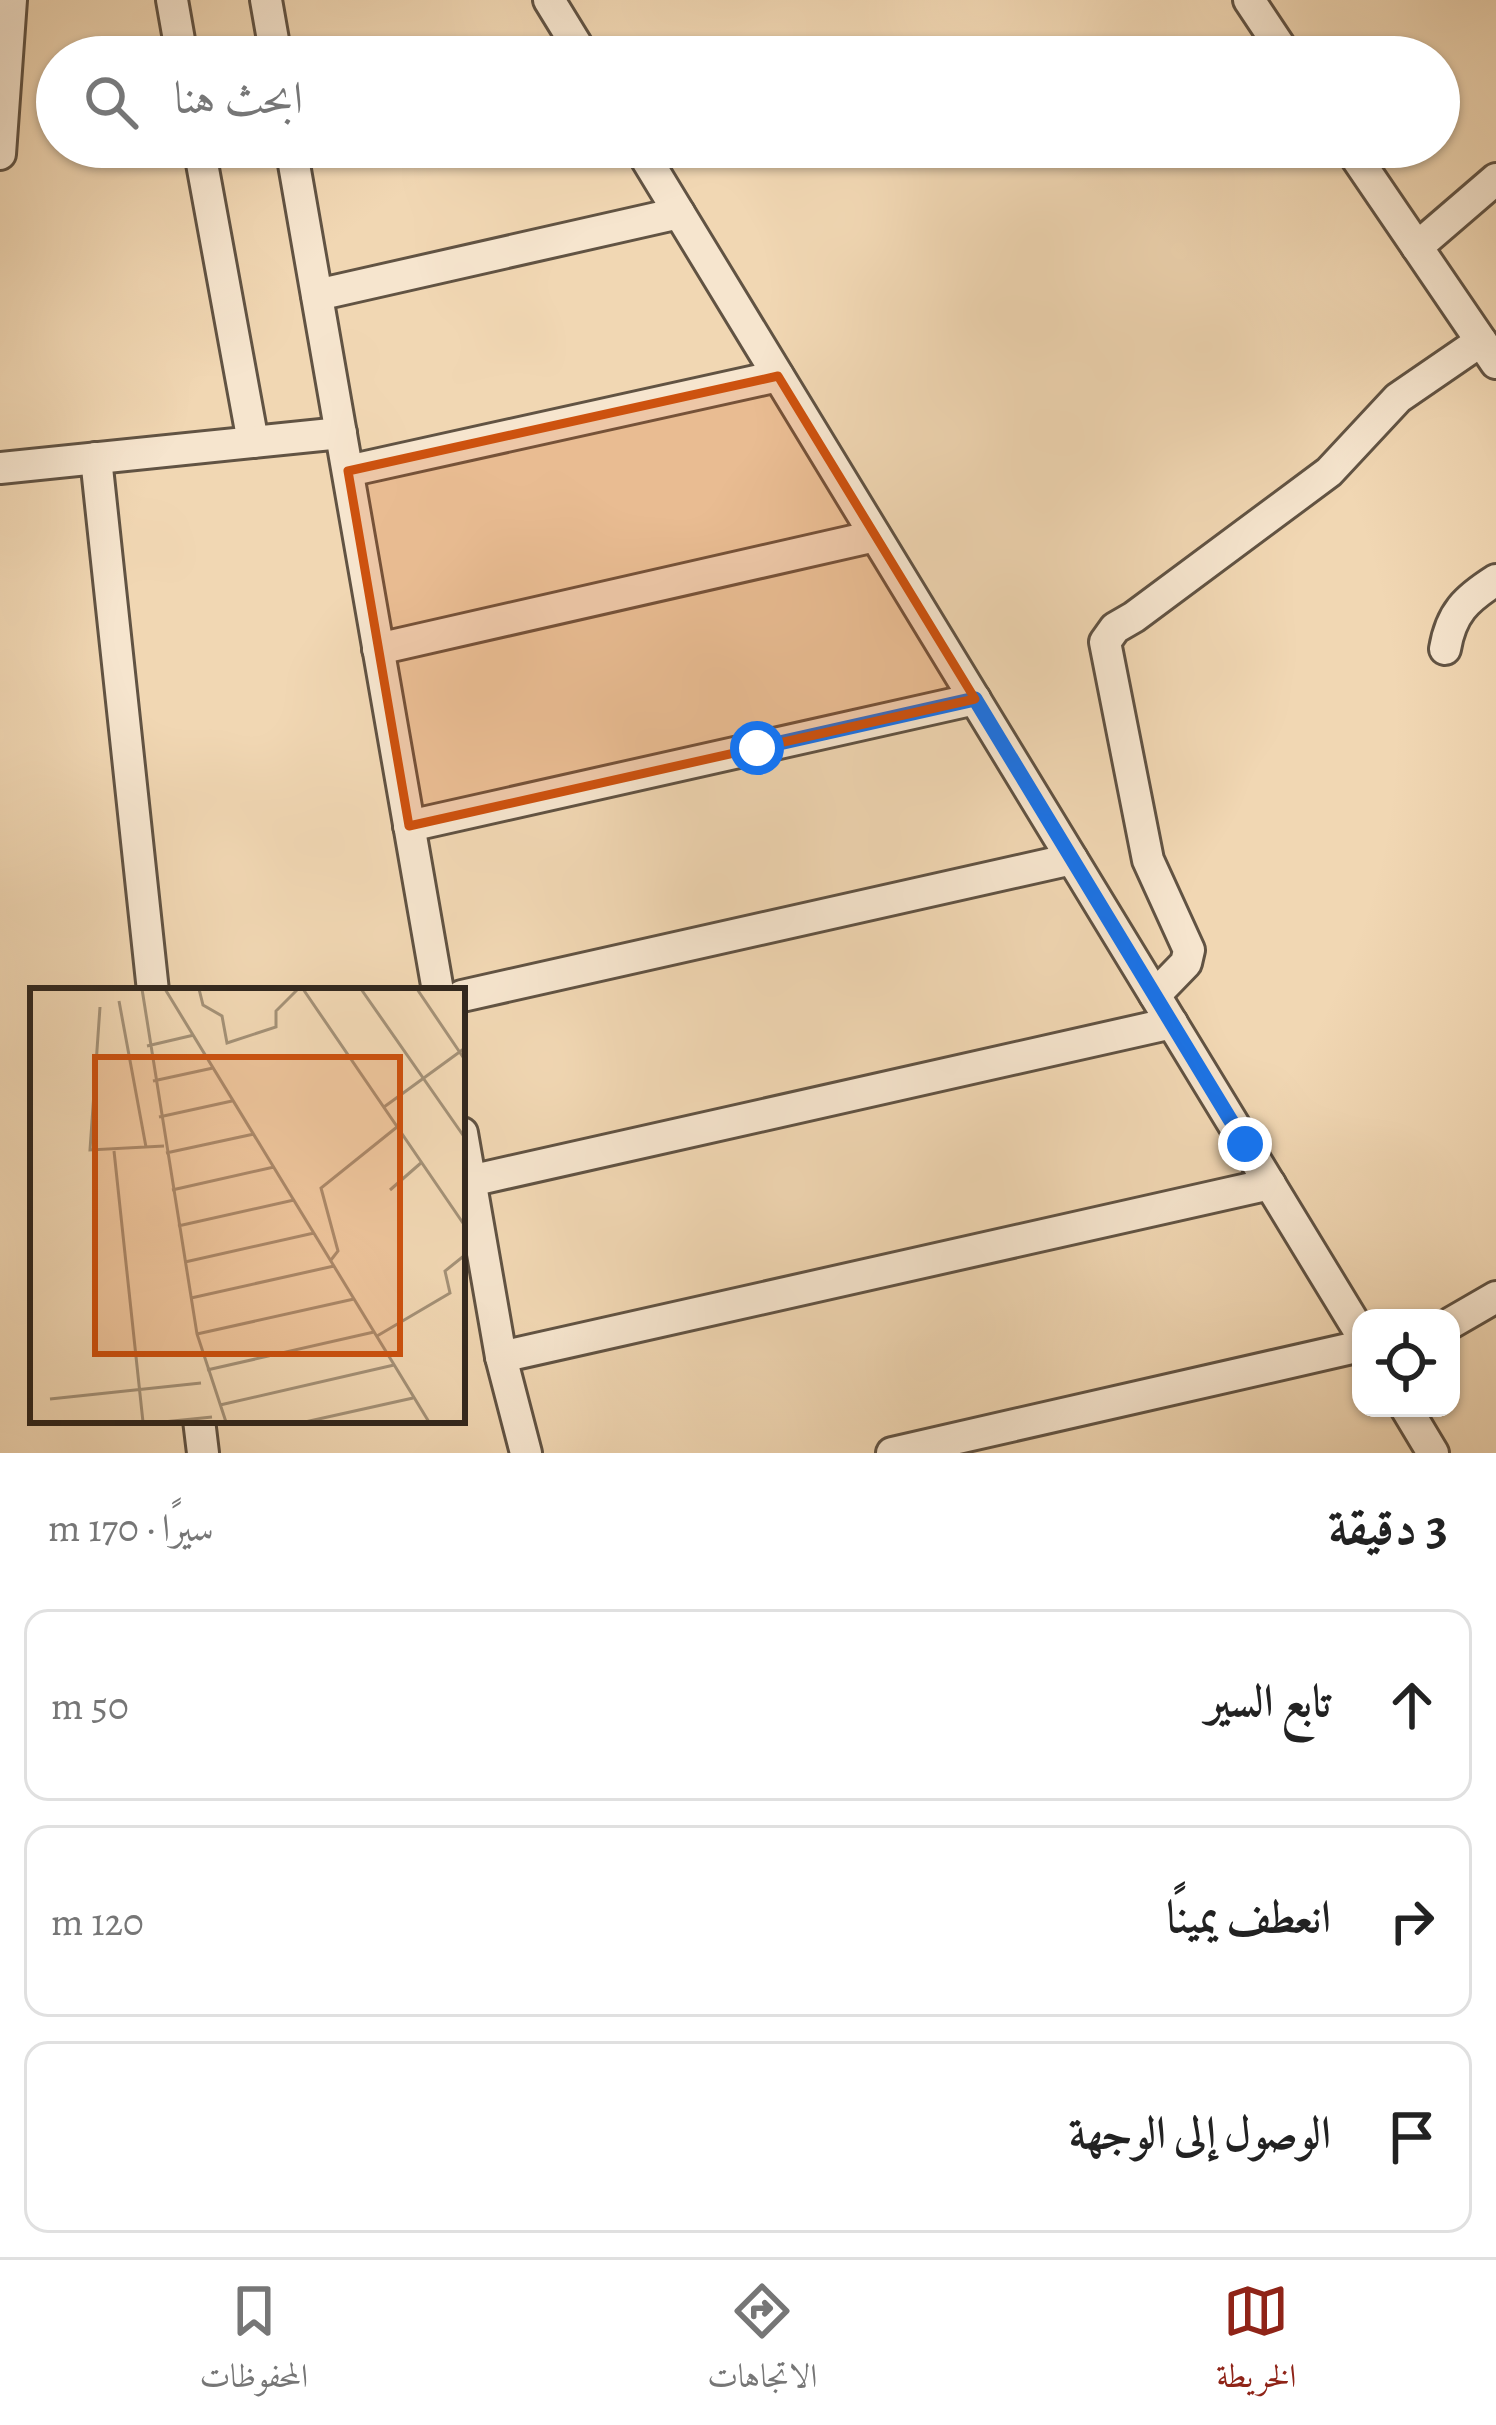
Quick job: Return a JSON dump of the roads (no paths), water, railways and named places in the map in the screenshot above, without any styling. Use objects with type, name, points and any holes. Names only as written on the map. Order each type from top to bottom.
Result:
[{"type":"street","points":[[0,154],[11,0]]},
{"type":"street","points":[[172,0],[178,36]]},
{"type":"street","points":[[266,0],[272,36]]},
{"type":"street","points":[[549,0],[566,36]]},
{"type":"street","points":[[1249,0],[1274,36]]},
{"type":"street","points":[[203,168],[253,442]]},
{"type":"street","points":[[295,168],[437,988]]},
{"type":"street","points":[[652,168],[1352,1319]]},
{"type":"street","points":[[1155,995],[1186,963],[1189,950],[1148,860],[1106,642],[1114,628],[1329,472],[1398,398],[1488,352],[1363,168]]},
{"type":"street","points":[[1417,247],[1496,179]]},
{"type":"street","points":[[317,296],[679,213]]},
{"type":"street","points":[[348,471],[778,376]]},
{"type":"street","points":[[0,468],[341,433]]},
{"type":"street","points":[[96,458],[153,988]]},
{"type":"street","points":[[378,649],[875,536]]},
{"type":"street","points":[[1445,649],[1449,622],[1466,598],[1496,580]]},
{"type":"street","points":[[410,826],[975,699]]},
{"type":"street","points":[[465,995],[1072,859]]},
{"type":"street","points":[[470,1180],[1172,1023]]},
{"type":"street","points":[[465,1150],[501,1357],[526,1453]]},
{"type":"street","points":[[501,1357],[1270,1184]]},
{"type":"street","points":[[1460,1318],[1496,1297]]},
{"type":"street","points":[[892,1453],[1352,1348]]},
{"type":"street","points":[[1411,1417],[1433,1453]]},
{"type":"street","points":[[199,1423],[202,1453]]}]
